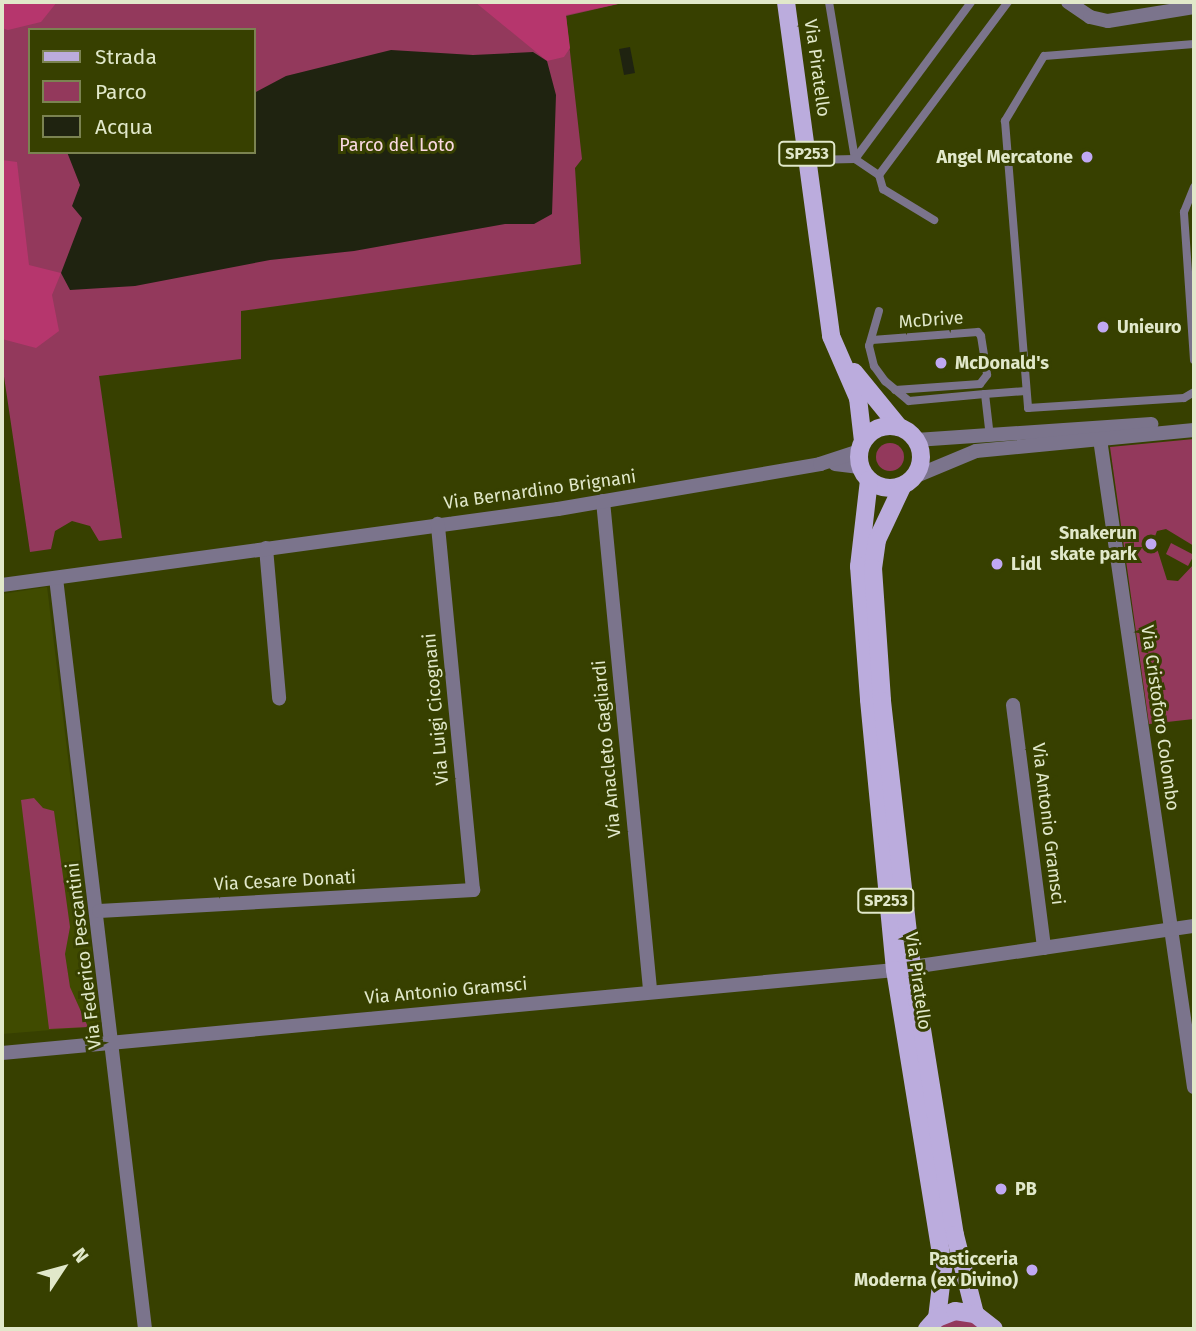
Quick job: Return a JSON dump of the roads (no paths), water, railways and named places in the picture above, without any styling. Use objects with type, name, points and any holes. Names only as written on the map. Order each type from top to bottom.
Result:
[{"type":"main road","name":"Via Piratello","points":[[786,2],[827,307],[836,356],[860,407],[863,460],[859,566],[903,968],[943,1268],[932,1324]]},
{"type":"main road","name":"Via Piratello","points":[[827,307],[850,366],[899,427],[916,440],[922,458],[877,540],[873,568],[903,968],[955,1235],[975,1314],[955,1311],[932,1324]]},
{"type":"main road","points":[[899,427],[878,428],[863,460],[884,488],[909,481]]},
{"type":"main road","points":[[975,1314],[994,1329]]},
{"type":"street","points":[[1068,2],[1098,20],[1152,8],[1194,7]]},
{"type":"street","points":[[916,440],[1194,421]]},
{"type":"street","points":[[909,481],[976,451],[1194,430]]},
{"type":"street","name":"Via Cristoforo Colombo","points":[[1100,439],[1194,1087]]},
{"type":"street","name":"Via Bernardino Brignani","points":[[2,586],[603,501],[820,464],[863,460]]},
{"type":"street","name":"Via Anacleto Gagliardi","points":[[603,501],[650,992]]},
{"type":"street","name":"Via Luigi Cicognani","points":[[438,524],[473,890]]},
{"type":"street","points":[[266,548],[279,698]]},
{"type":"street","name":"Via Federico Pescantini","points":[[56,578],[99,911],[145,1329]]},
{"type":"street","name":"Via Antonio Gramsci","points":[[1013,705],[1044,948]]},
{"type":"street","name":"Via Cesare Donati","points":[[99,911],[473,890]]},
{"type":"street","name":"Via Antonio Gramsci","points":[[2,1053],[903,968],[1194,926]]},
{"type":"lane","points":[[829,2],[855,159]]},
{"type":"lane","points":[[855,159],[971,2]]},
{"type":"lane","points":[[879,175],[1008,2]]},
{"type":"lane","points":[[1194,44],[1044,56],[1004,121],[1028,408],[1184,398],[1194,392]]},
{"type":"lane","points":[[807,160],[855,159],[879,175],[883,189],[934,220]]},
{"type":"lane","points":[[1194,187],[1184,212],[1194,360]]},
{"type":"lane","points":[[880,311],[869,346],[873,366],[909,401],[1026,391]]},
{"type":"lane","name":"McDrive","points":[[872,340],[978,332],[981,337],[986,375],[980,384],[895,390]]},
{"type":"lane","points":[[985,394],[990,437]]},
{"type":"water","points":[[630,47],[635,73],[624,75],[619,49]]},
{"type":"water","points":[[391,50],[473,55],[533,52],[547,61],[556,95],[552,214],[534,224],[505,224],[354,251],[270,260],[135,286],[70,290],[61,273],[82,218],[72,206],[80,185],[68,154],[256,154],[256,92],[286,76]]},
{"type":"place","name":"Angel Mercatone","points":[[1087,157]]},
{"type":"place","name":"Unieuro","points":[[1103,327]]},
{"type":"place","name":"McDonald's","points":[[941,363]]},
{"type":"place","name":"Snakerun skate park","points":[[1151,544]]},
{"type":"place","name":"Lidl","points":[[997,564]]},
{"type":"place","name":"PB","points":[[1001,1189]]},
{"type":"place","name":"Pasticceria Moderna (ex Divino)","points":[[1032,1270]]},
{"type":"park label","name":"Parco del Loto","points":[[397,145]]}]
